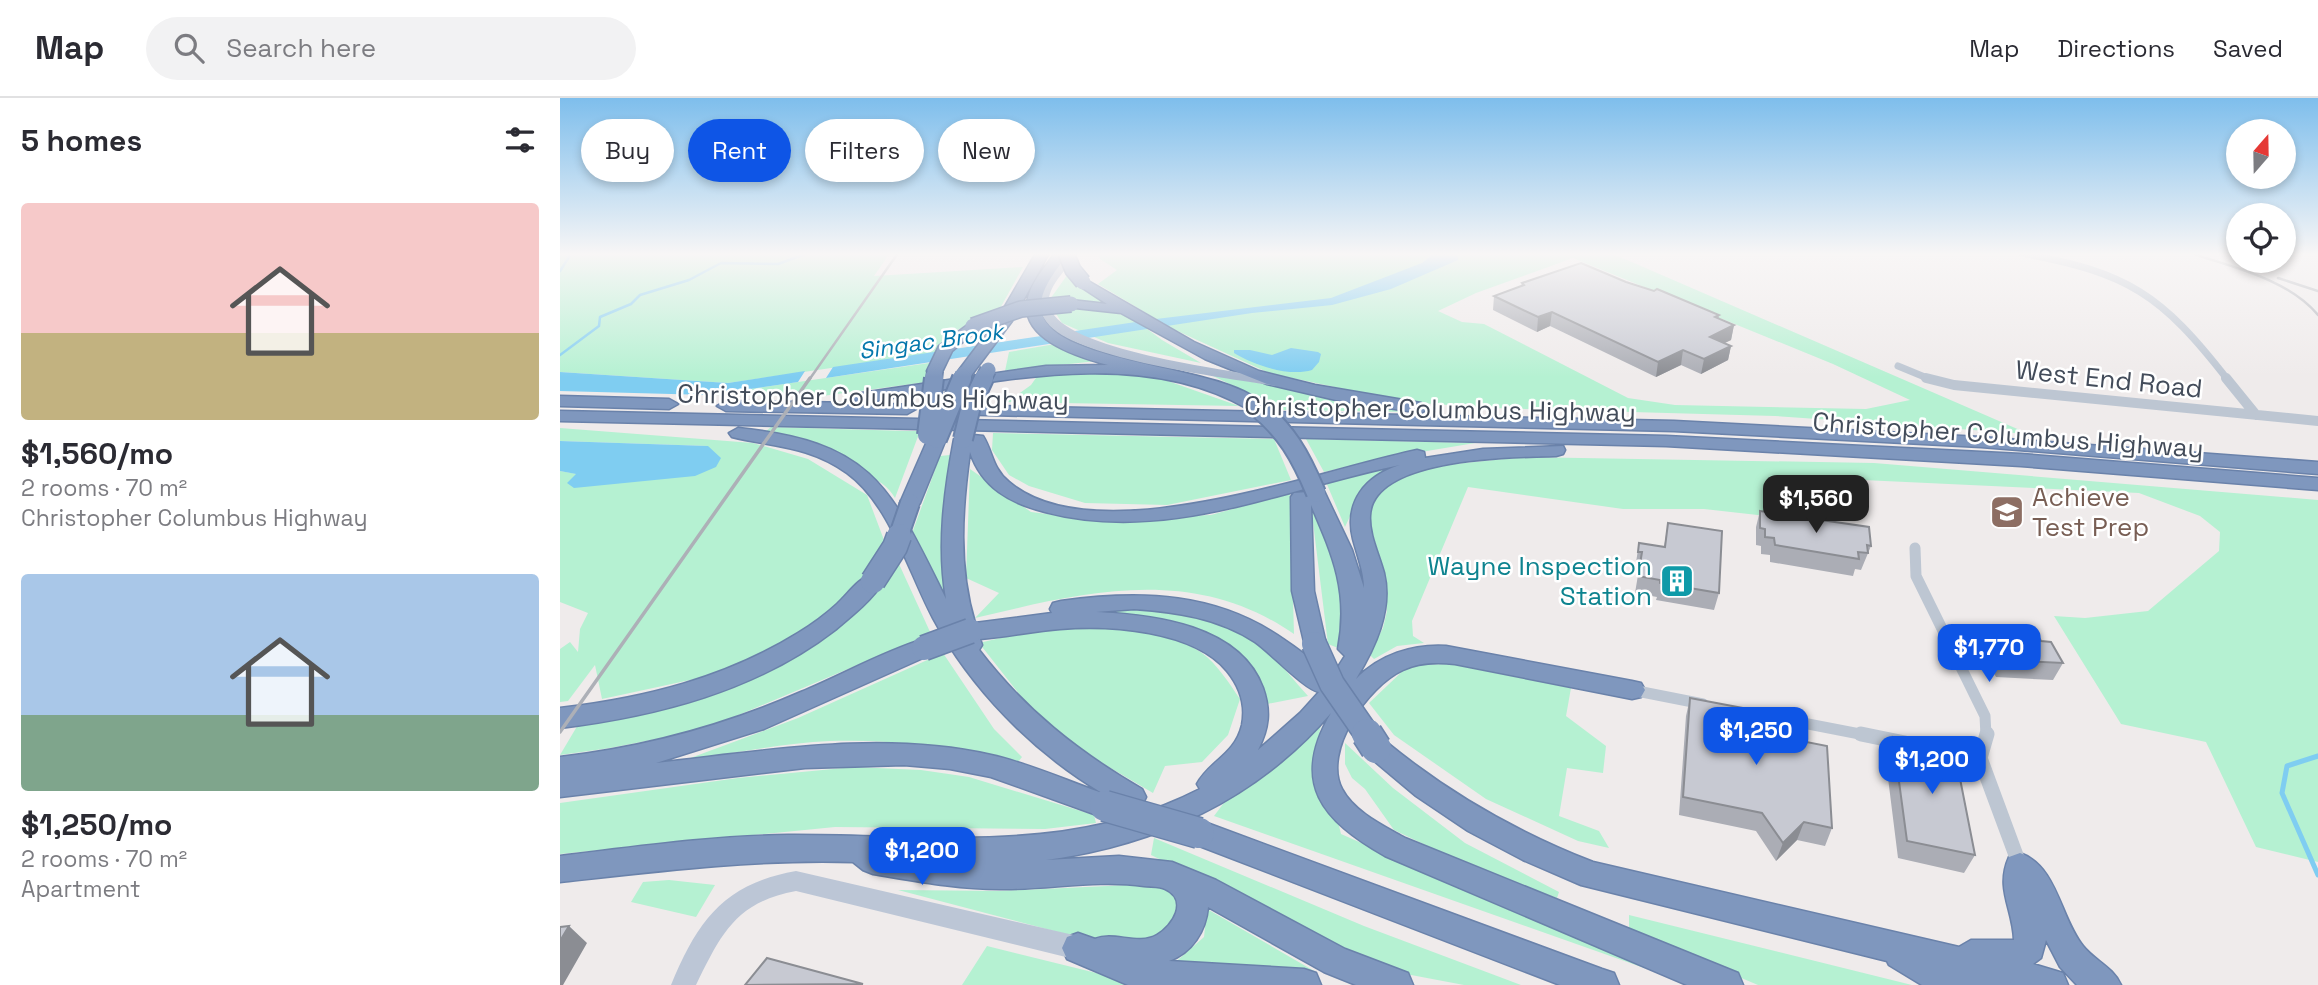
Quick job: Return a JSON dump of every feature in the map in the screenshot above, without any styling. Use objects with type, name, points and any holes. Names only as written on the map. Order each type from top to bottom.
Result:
[{"type":"highway","points":[[974,658],[954,576],[956,490],[977,417],[991,348],[1020,294]]},
{"type":"highway","points":[[560,869],[732,851],[1016,851],[1100,839],[1181,812],[1243,777],[1290,740],[1325,688],[1346,663],[1354,636],[1356,598],[1350,575],[1308,495],[1286,441],[1269,418],[1254,405],[1219,388],[1094,355],[1058,337],[1034,315],[1038,294]]},
{"type":"highway","points":[[1103,294],[1141,318],[1237,368],[1299,386],[1395,404],[1524,422]]},
{"type":"highway","points":[[931,439],[931,417],[939,361],[973,327],[1021,309],[1071,304],[1141,318]]},
{"type":"highway","points":[[560,718],[646,703],[704,686],[748,669],[816,633],[850,606],[873,581],[895,547],[931,439],[964,374],[991,348]]},
{"type":"highway","points":[[720,406],[862,398],[1046,371],[1158,371]]},
{"type":"highway","name":"Christopher Columbus Highway","points":[[560,401],[1524,422],[1911,438],[2318,468]]},
{"type":"highway","points":[[560,417],[762,436],[807,446],[840,460],[868,481],[880,497],[952,630],[1009,706],[1033,730],[1119,801]]},
{"type":"highway","name":"Christopher Columbus Highway","points":[[560,417],[1517,436],[2021,460],[2318,484]]},
{"type":"highway","points":[[970,440],[987,471],[1001,486],[1023,499],[1068,512],[1121,516],[1199,510],[1363,467],[1457,450],[1579,448],[1796,452],[1817,449]]},
{"type":"highway","points":[[1325,688],[1360,651],[1374,611],[1375,585],[1360,518],[1362,502],[1372,488],[1401,472],[1444,460],[1493,453],[1579,448]]},
{"type":"highway","points":[[1308,495],[1303,591],[1314,643],[1339,695],[1377,748]]},
{"type":"highway","points":[[995,627],[1056,610],[1146,602],[1197,608],[1234,620],[1269,638],[1299,662],[1377,748],[1417,784],[1471,820],[1560,863],[1652,891],[2051,985]]},
{"type":"highway","points":[[560,768],[638,757],[698,742],[970,631],[1071,620],[1148,625],[1191,637],[1217,649],[1239,668],[1255,702],[1255,724],[1247,747],[1229,769],[1199,792],[1100,839]]},
{"type":"highway","points":[[1632,690],[1443,654],[1403,660],[1373,677],[1336,727],[1326,751],[1324,776],[1332,796],[1346,814],[1360,826],[1395,847],[1726,985]]},
{"type":"highway","points":[[560,786],[805,757],[892,753],[950,758],[993,766],[1119,801],[1602,985]]},
{"type":"highway","points":[[851,849],[873,861],[959,875],[1004,876],[1119,869],[1171,876],[1205,890],[1335,961],[1396,985]]},
{"type":"highway","points":[[1921,954],[2002,957],[2024,953],[2030,947],[2031,936],[2017,888],[2020,866]]},
{"type":"highway","points":[[2020,866],[2042,895],[2063,948],[2104,985]]},
{"type":"highway","points":[[1078,948],[1145,954],[1156,952],[1177,940],[1192,918],[1193,898],[1184,884],[1171,876]]},
{"type":"highway","points":[[1889,947],[1924,970],[1964,985]]},
{"type":"highway","points":[[1078,948],[1128,969],[1176,979],[1304,985]]},
{"type":"main road","points":[[1046,294],[1043,303],[1058,337],[1082,341],[1128,355],[1299,386]]},
{"type":"street","points":[[2145,294],[2174,317],[2256,415]]},
{"type":"street","name":"West End Road","points":[[1898,366],[1941,383],[2318,422]]},
{"type":"street","points":[[1915,548],[1916,576],[1985,716],[1988,731],[1980,758],[2020,866]]},
{"type":"street","points":[[1632,690],[1718,707]]},
{"type":"street","points":[[1758,715],[1980,758]]},
{"type":"street","points":[[683,985],[710,931],[720,918],[732,907],[766,887],[796,881],[1078,948]]},
{"type":"green space","points":[[560,294],[1008,294],[998,312],[957,330],[935,353],[728,383],[560,372]]},
{"type":"green space","points":[[1053,294],[1092,294],[1102,302],[1048,302]]},
{"type":"green space","points":[[1115,294],[1473,294],[1438,311],[1462,322],[1484,324],[1628,398],[1675,405],[1866,409],[1910,400],[1833,364],[1662,294],[1707,294],[2029,434],[1775,416],[1492,408],[1405,402],[1269,373],[1171,328]]},
{"type":"green space","points":[[1090,307],[1131,317],[1162,340],[1201,363],[1108,343],[1062,323],[1053,309]]},
{"type":"green space","points":[[1055,344],[1097,361],[1005,371],[1009,352]]},
{"type":"green space","points":[[929,363],[927,382],[822,396],[708,395]]},
{"type":"green space","points":[[1145,373],[1239,406],[1007,402],[1031,385],[1038,375]]},
{"type":"green space","points":[[1209,374],[1415,412],[1283,410]]},
{"type":"green space","points":[[771,427],[920,431],[895,498],[884,486],[845,459],[809,443],[765,432]]},
{"type":"green space","points":[[560,428],[753,443],[808,459],[867,495],[884,540],[861,581],[809,630],[718,674],[602,699],[595,665],[568,701],[560,702],[560,649],[570,642],[578,652],[580,629],[588,613],[560,602],[560,471],[577,474],[708,446],[560,441]]},
{"type":"green space","points":[[993,433],[1274,439],[1291,480],[1167,505],[1085,503],[1029,486],[1009,475],[992,450]]},
{"type":"green space","points":[[1306,439],[1475,443],[1385,458],[1324,472]]},
{"type":"green space","points":[[950,455],[946,491],[952,609],[911,536],[940,456]]},
{"type":"green space","points":[[1523,457],[1874,463],[2318,500],[2318,862],[2256,847],[2206,742],[2121,724],[2054,616],[2085,618],[2148,611],[2219,551],[2220,532],[2200,516],[2139,493],[1778,476],[1786,497],[1817,500],[1820,522],[1704,509],[1623,509],[1468,487],[1412,621],[1413,636],[1424,643],[1397,646],[1374,659],[1369,654],[1383,628],[1387,611],[1381,561],[1368,519],[1374,496],[1391,482],[1426,467]]},
{"type":"green space","points":[[1417,459],[1391,469],[1364,486],[1345,527],[1326,482]]},
{"type":"green space","points":[[970,469],[1031,512],[1096,520],[1211,515],[1290,493],[1294,634],[1256,612],[1217,598],[1177,591],[1097,593],[975,618],[999,593],[966,578]]},
{"type":"green space","points":[[1311,506],[1346,588],[1343,650],[1328,644]]},
{"type":"green space","points":[[899,564],[931,634],[703,730],[560,755],[579,723],[657,706],[849,616]]},
{"type":"green space","points":[[1134,609],[1197,616],[1242,631],[1269,652],[1308,696],[1267,704],[1256,678],[1240,657],[1093,612]]},
{"type":"green space","points":[[1070,628],[1121,629],[1155,634],[1172,638],[1202,653],[1218,668],[1240,699],[1228,735],[1202,762],[1165,766],[1153,793],[1080,750],[1031,709],[979,643],[1021,633]]},
{"type":"green space","points":[[943,653],[994,729],[1022,757],[1018,762],[925,745],[877,741],[794,744],[685,760],[798,718]]},
{"type":"green space","points":[[1451,664],[1571,688],[1566,716],[1606,746],[1603,773],[1567,768],[1559,816],[1599,831],[1609,848],[1578,841],[1486,799],[1394,735],[1369,703],[1409,665]]},
{"type":"green space","points":[[1321,725],[1318,740],[1341,834],[1647,969],[1214,816],[1226,800]]},
{"type":"green space","points":[[1345,743],[1393,788],[1465,843],[1559,892],[1557,898],[1461,862],[1394,830],[1365,789],[1352,778],[1345,764]]},
{"type":"green space","points":[[854,767],[921,770],[969,777],[1094,815],[1096,823],[1045,829],[835,827],[560,854],[560,803],[738,778]]},
{"type":"green space","points":[[1154,838],[1364,926],[1521,985],[1464,985],[1390,971],[1151,855]]},
{"type":"green space","points":[[669,880],[715,885],[696,917],[631,902],[643,882]]},
{"type":"green space","points":[[1129,885],[1163,887],[1178,900],[1180,913],[1169,937],[1115,947],[898,890],[999,891]]},
{"type":"green space","points":[[1207,909],[1316,972],[1171,966],[1204,937]]},
{"type":"green space","points":[[1629,915],[1912,985],[1758,985],[1629,931]]},
{"type":"green space","points":[[987,946],[1145,985],[962,985]]},
{"type":"water","points":[[1340,294],[1371,294],[1332,305],[1252,313],[826,378],[833,367],[1156,319],[1331,298]]},
{"type":"water","points":[[1291,348],[1318,352],[1321,354],[1319,362],[1312,370],[1282,371],[1251,362],[1234,353],[1234,350],[1250,350],[1272,355]]},
{"type":"water","points":[[805,371],[798,382],[708,395],[560,391],[560,372],[728,383]]},
{"type":"water","points":[[560,441],[708,446],[721,458],[716,467],[695,476],[574,488],[567,483],[576,474],[560,471]]},
{"type":"building","points":[[1670,294],[1719,315],[1715,317],[1734,325],[1710,337],[1731,346],[1704,359],[1683,350],[1658,362],[1552,312],[1538,317],[1494,296]]},
{"type":"building","points":[[1760,511],[1869,527],[1871,546],[1867,545],[1868,553],[1858,552],[1859,559],[1775,545],[1774,538],[1765,537],[1765,529],[1760,528]]},
{"type":"building","name":"Wayne Inspection Station","points":[[1668,523],[1722,531],[1719,593],[1660,583],[1660,580],[1638,576],[1642,552],[1638,552],[1639,543],[1665,547]]},
{"type":"building","points":[[1989,628],[2035,631],[2041,641],[2051,642],[2063,663],[2005,660]]},
{"type":"building","points":[[1690,698],[1780,715],[1781,737],[1827,746],[1832,828],[1804,822],[1783,843],[1762,813],[1683,797]]},
{"type":"building","points":[[1893,737],[1954,748],[1975,855],[1907,841]]},
{"type":"building","points":[[569,926],[560,941],[560,927]]},
{"type":"building","points":[[767,958],[863,984],[745,985]]},
{"type":"waterway","points":[[560,355],[599,326],[600,317],[631,304],[642,294]]},
{"type":"waterway","points":[[2318,756],[2287,766],[2282,793],[2318,875]]},
{"type":"railway","points":[[809,380],[869,294]]},
{"type":"railway","points":[[2295,294],[2318,315]]},
{"type":"railway","points":[[560,732],[810,378]]},
{"type":"place","name":"Achieve Test Prep","points":[[2007,512]]},
{"type":"place","name":"Wayne Inspection Station","points":[[1677,581]]},
{"type":"water label","name":"Singac Brook","points":[[931,341]]}]
